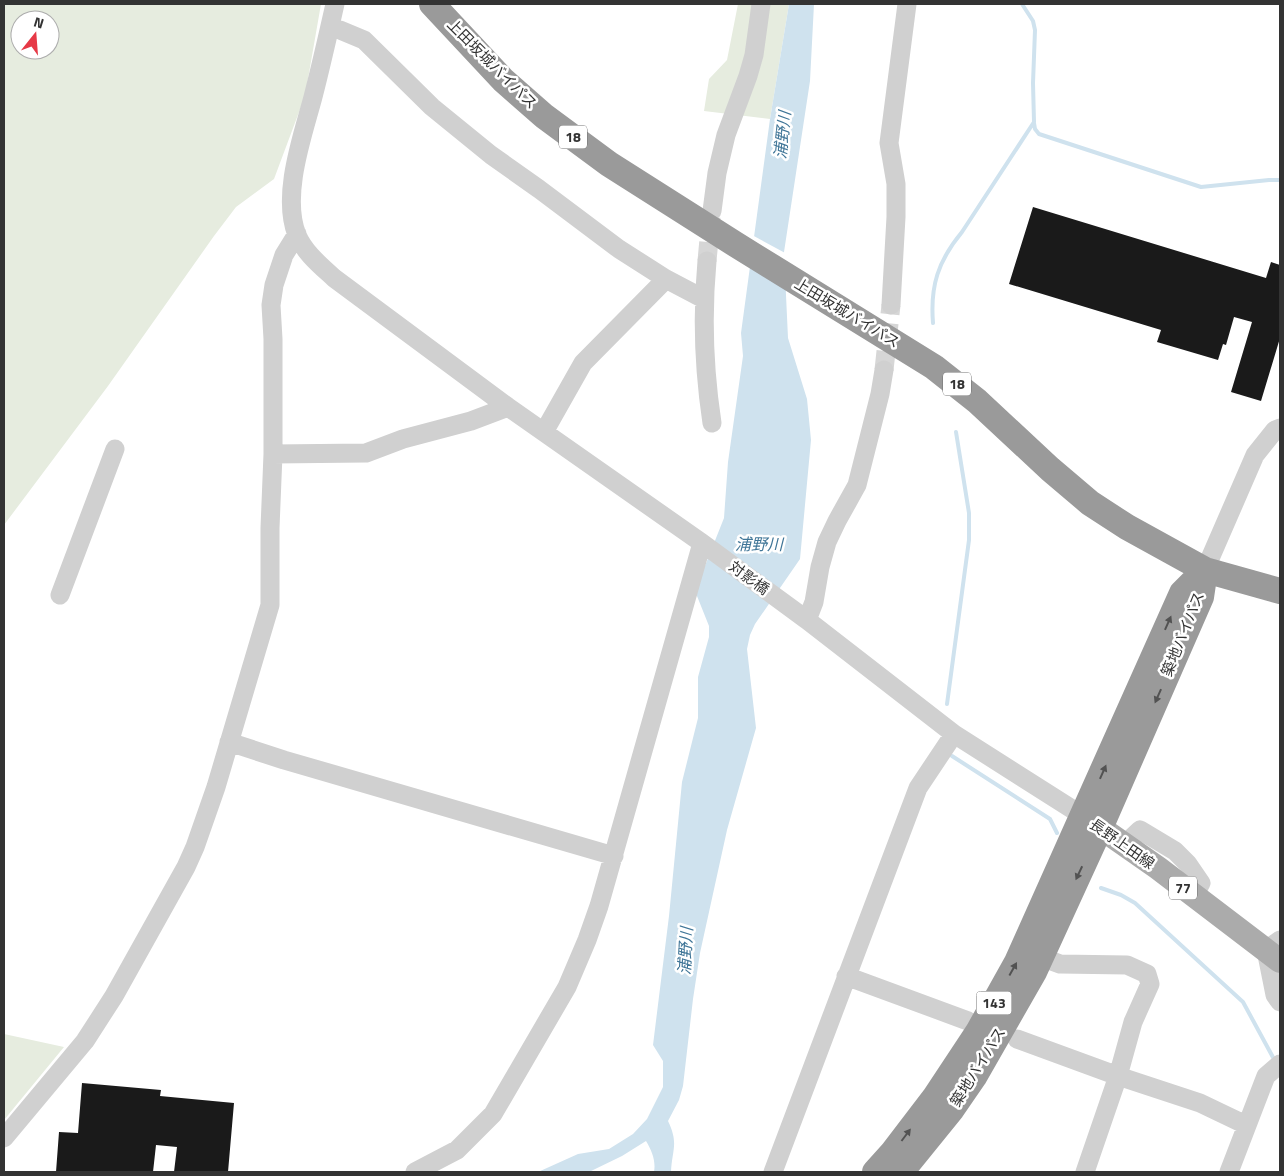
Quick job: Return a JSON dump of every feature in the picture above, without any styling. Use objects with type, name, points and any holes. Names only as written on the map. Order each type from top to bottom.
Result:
[{"type":"highway","name":"上田坂城バイパス","points":[[432,4],[503,80],[544,116],[609,164],[927,362],[954,382],[1090,503],[1127,527],[1205,570],[1280,590]]},
{"type":"highway","name":"築地バイパス","points":[[901,1172],[952,1109],[974,1077],[1041,957],[1182,593],[1205,570]]},
{"type":"highway","name":"築地バイパス","points":[[875,1172],[893,1152],[935,1097],[978,1032],[1092,822]]},
{"type":"main road","name":"長野上田線","points":[[1092,822],[1194,896],[1275,951]]},
{"type":"street","points":[[4,1138],[85,1040],[114,996],[186,867],[216,787],[270,604],[270,528],[273,454],[273,339],[271,306],[274,285],[284,255],[297,234],[293,214],[295,167],[330,28],[334,4]]},
{"type":"street","points":[[712,212],[717,173],[726,135],[754,55],[761,4]]},
{"type":"street","points":[[891,305],[896,184],[890,137],[906,4]]},
{"type":"street","points":[[330,28],[364,40],[432,107],[491,155],[539,188],[618,249],[666,279],[704,299]]},
{"type":"street","name":"対影橋","points":[[297,234],[313,259],[334,278],[508,407],[704,545],[954,734],[1092,822]]},
{"type":"street","points":[[708,261],[704,299],[707,388],[712,423]]},
{"type":"street","points":[[544,432],[583,363],[666,279]]},
{"type":"street","points":[[799,615],[814,602],[820,567],[827,542],[857,485],[880,394],[884,370]]},
{"type":"street","points":[[273,454],[366,454],[403,439],[471,421],[508,407]]},
{"type":"street","points":[[1205,570],[1255,455],[1275,430],[1280,428]]},
{"type":"street","points":[[60,595],[114,449]]},
{"type":"street","points":[[415,1172],[457,1150],[493,1114],[567,986],[587,940],[614,856],[704,545]]},
{"type":"street","points":[[773,1172],[918,788],[954,734]]},
{"type":"street","points":[[229,742],[284,760],[614,856]]},
{"type":"street","points":[[1275,951],[1275,995],[1280,1002]]},
{"type":"street","points":[[1041,957],[1060,964],[1127,965],[1147,974],[1150,984],[1133,1022],[1118,1076],[1086,1172]]},
{"type":"street","points":[[846,976],[968,1021]]},
{"type":"street","points":[[1017,1039],[1118,1076],[1200,1103],[1246,1125]]},
{"type":"street","points":[[1229,1172],[1266,1076],[1278,1066]]},
{"type":"shaded area","points":[[4,4],[321,4],[305,96],[274,179],[236,207],[108,386],[4,525]]},
{"type":"shaded area","points":[[738,4],[789,4],[770,119],[704,111],[709,79],[727,60]]},
{"type":"shaded area","points":[[4,1034],[64,1047],[4,1120]]},
{"type":"water","name":"浦野川","points":[[789,4],[814,4],[810,81],[784,252],[788,338],[807,399],[811,440],[800,559],[755,624],[747,649],[756,728],[727,830],[700,953],[683,1086],[679,1100],[668,1121],[674,1141],[671,1172],[654,1172],[653,1156],[646,1141],[622,1156],[589,1172],[538,1172],[578,1154],[609,1149],[633,1134],[647,1119],[663,1087],[663,1061],[653,1045],[669,916],[682,782],[698,718],[698,677],[709,637],[709,626],[695,591],[724,518],[728,462],[743,356],[741,333],[770,119]]},
{"type":"pier","points":[[752,235],[787,254],[788,287],[748,262]]},
{"type":"building","points":[[1033,207],[1266,278],[1271,262],[1280,265],[1280,338],[1261,401],[1231,392],[1252,322],[1234,317],[1226,345],[1223,344],[1218,360],[1157,342],[1161,330],[1009,284]]},
{"type":"building","points":[[82,1083],[161,1090],[160,1096],[234,1103],[228,1172],[174,1172],[177,1147],[156,1145],[153,1172],[56,1172],[59,1132],[78,1133]]},
{"type":"waterway","points":[[933,323],[933,297],[937,274],[941,264],[1034,122],[1035,30],[1033,21],[1022,4]]},
{"type":"waterway","points":[[1034,123],[1035,129],[1039,134],[1201,187],[1280,180]]},
{"type":"waterway","points":[[947,704],[969,540],[969,513],[956,432]]},
{"type":"waterway","points":[[952,756],[1050,819],[1057,833]]},
{"type":"waterway","points":[[1101,888],[1121,895],[1135,903],[1243,1002],[1275,1061]]},
{"type":"tunnel","points":[[707,261],[711,217]]},
{"type":"tunnel","points":[[884,370],[891,305]]}]
